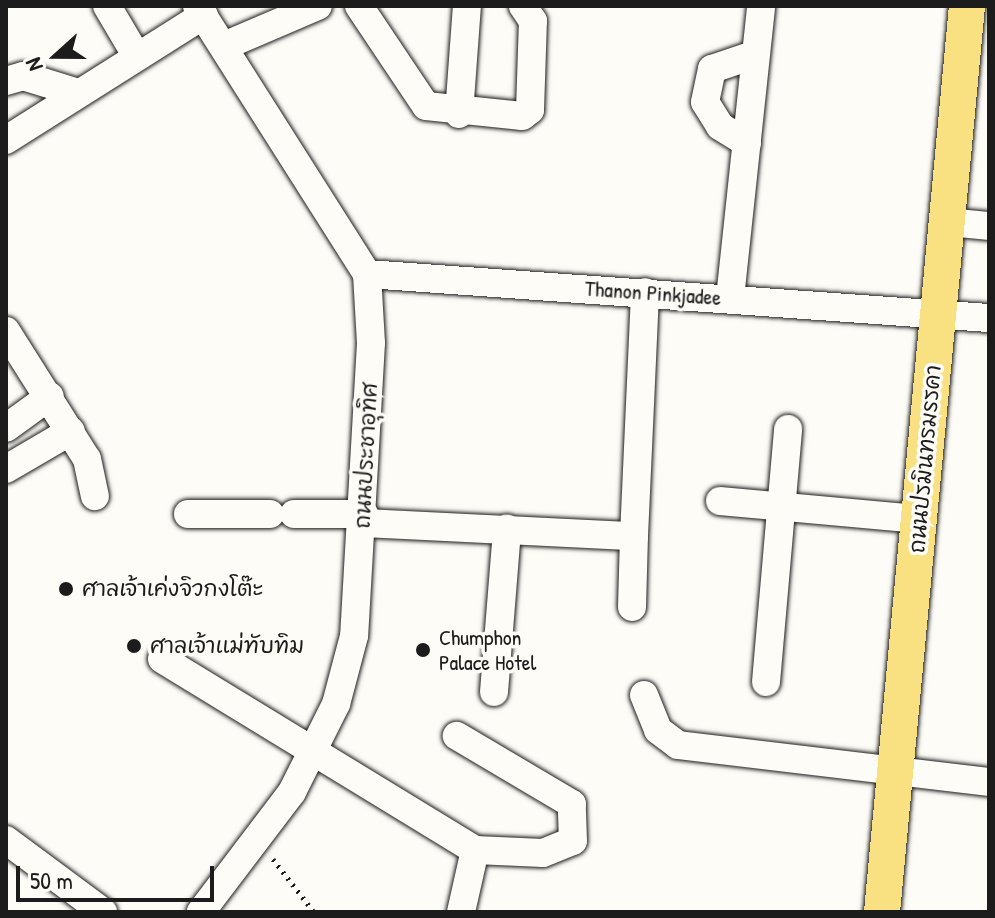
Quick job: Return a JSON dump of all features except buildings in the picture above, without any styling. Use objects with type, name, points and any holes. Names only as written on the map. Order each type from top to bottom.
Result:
[{"type":"main road","name":"ถนนปรมินทรมรรคา","points":[[882,912],[967,6]]},
{"type":"street","points":[[107,6],[136,55]]},
{"type":"street","points":[[224,46],[318,6]]},
{"type":"street","points":[[359,6],[426,106],[459,114],[522,116],[530,110],[533,21],[523,6]]},
{"type":"street","points":[[459,114],[467,6]]},
{"type":"street","points":[[730,298],[761,6]]},
{"type":"street","points":[[6,140],[201,10],[367,274]]},
{"type":"street","points":[[747,143],[709,114],[707,89],[712,69],[756,54]]},
{"type":"street","points":[[6,81],[23,76],[75,92]]},
{"type":"street","points":[[948,222],[989,226]]},
{"type":"street","name":"Thanon Pinkjadee","points":[[367,274],[939,311],[989,318]]},
{"type":"street","name":"ถนนประชาอุทิศ","points":[[201,912],[258,840],[313,757],[354,636],[364,518],[367,274]]},
{"type":"street","points":[[632,607],[645,292]]},
{"type":"street","points":[[6,331],[71,431],[95,496]]},
{"type":"street","points":[[6,428],[50,396]]},
{"type":"street","points":[[766,682],[788,429]]},
{"type":"street","points":[[6,469],[71,431]]},
{"type":"street","points":[[720,501],[919,519]]},
{"type":"street","points":[[188,514],[364,518],[634,536]]},
{"type":"street","points":[[494,692],[507,529]]},
{"type":"street","points":[[162,659],[313,757],[475,850],[560,851],[573,841],[577,820],[572,804],[457,736]]},
{"type":"street","points":[[644,695],[658,730],[678,745],[989,782]]},
{"type":"street","points":[[6,840],[103,912]]},
{"type":"street","points":[[461,912],[475,850]]},
{"type":"path","points":[[258,840],[314,912]]},
{"type":"place","name":"ศาลเจ้าเค่งจิวกงโต๊ะ","points":[[66,589]]},
{"type":"place","name":"ศาลเจ้าแม่ทับทิม","points":[[134,646]]},
{"type":"place","name":"Chumphon Palace Hotel","points":[[423,650]]}]
